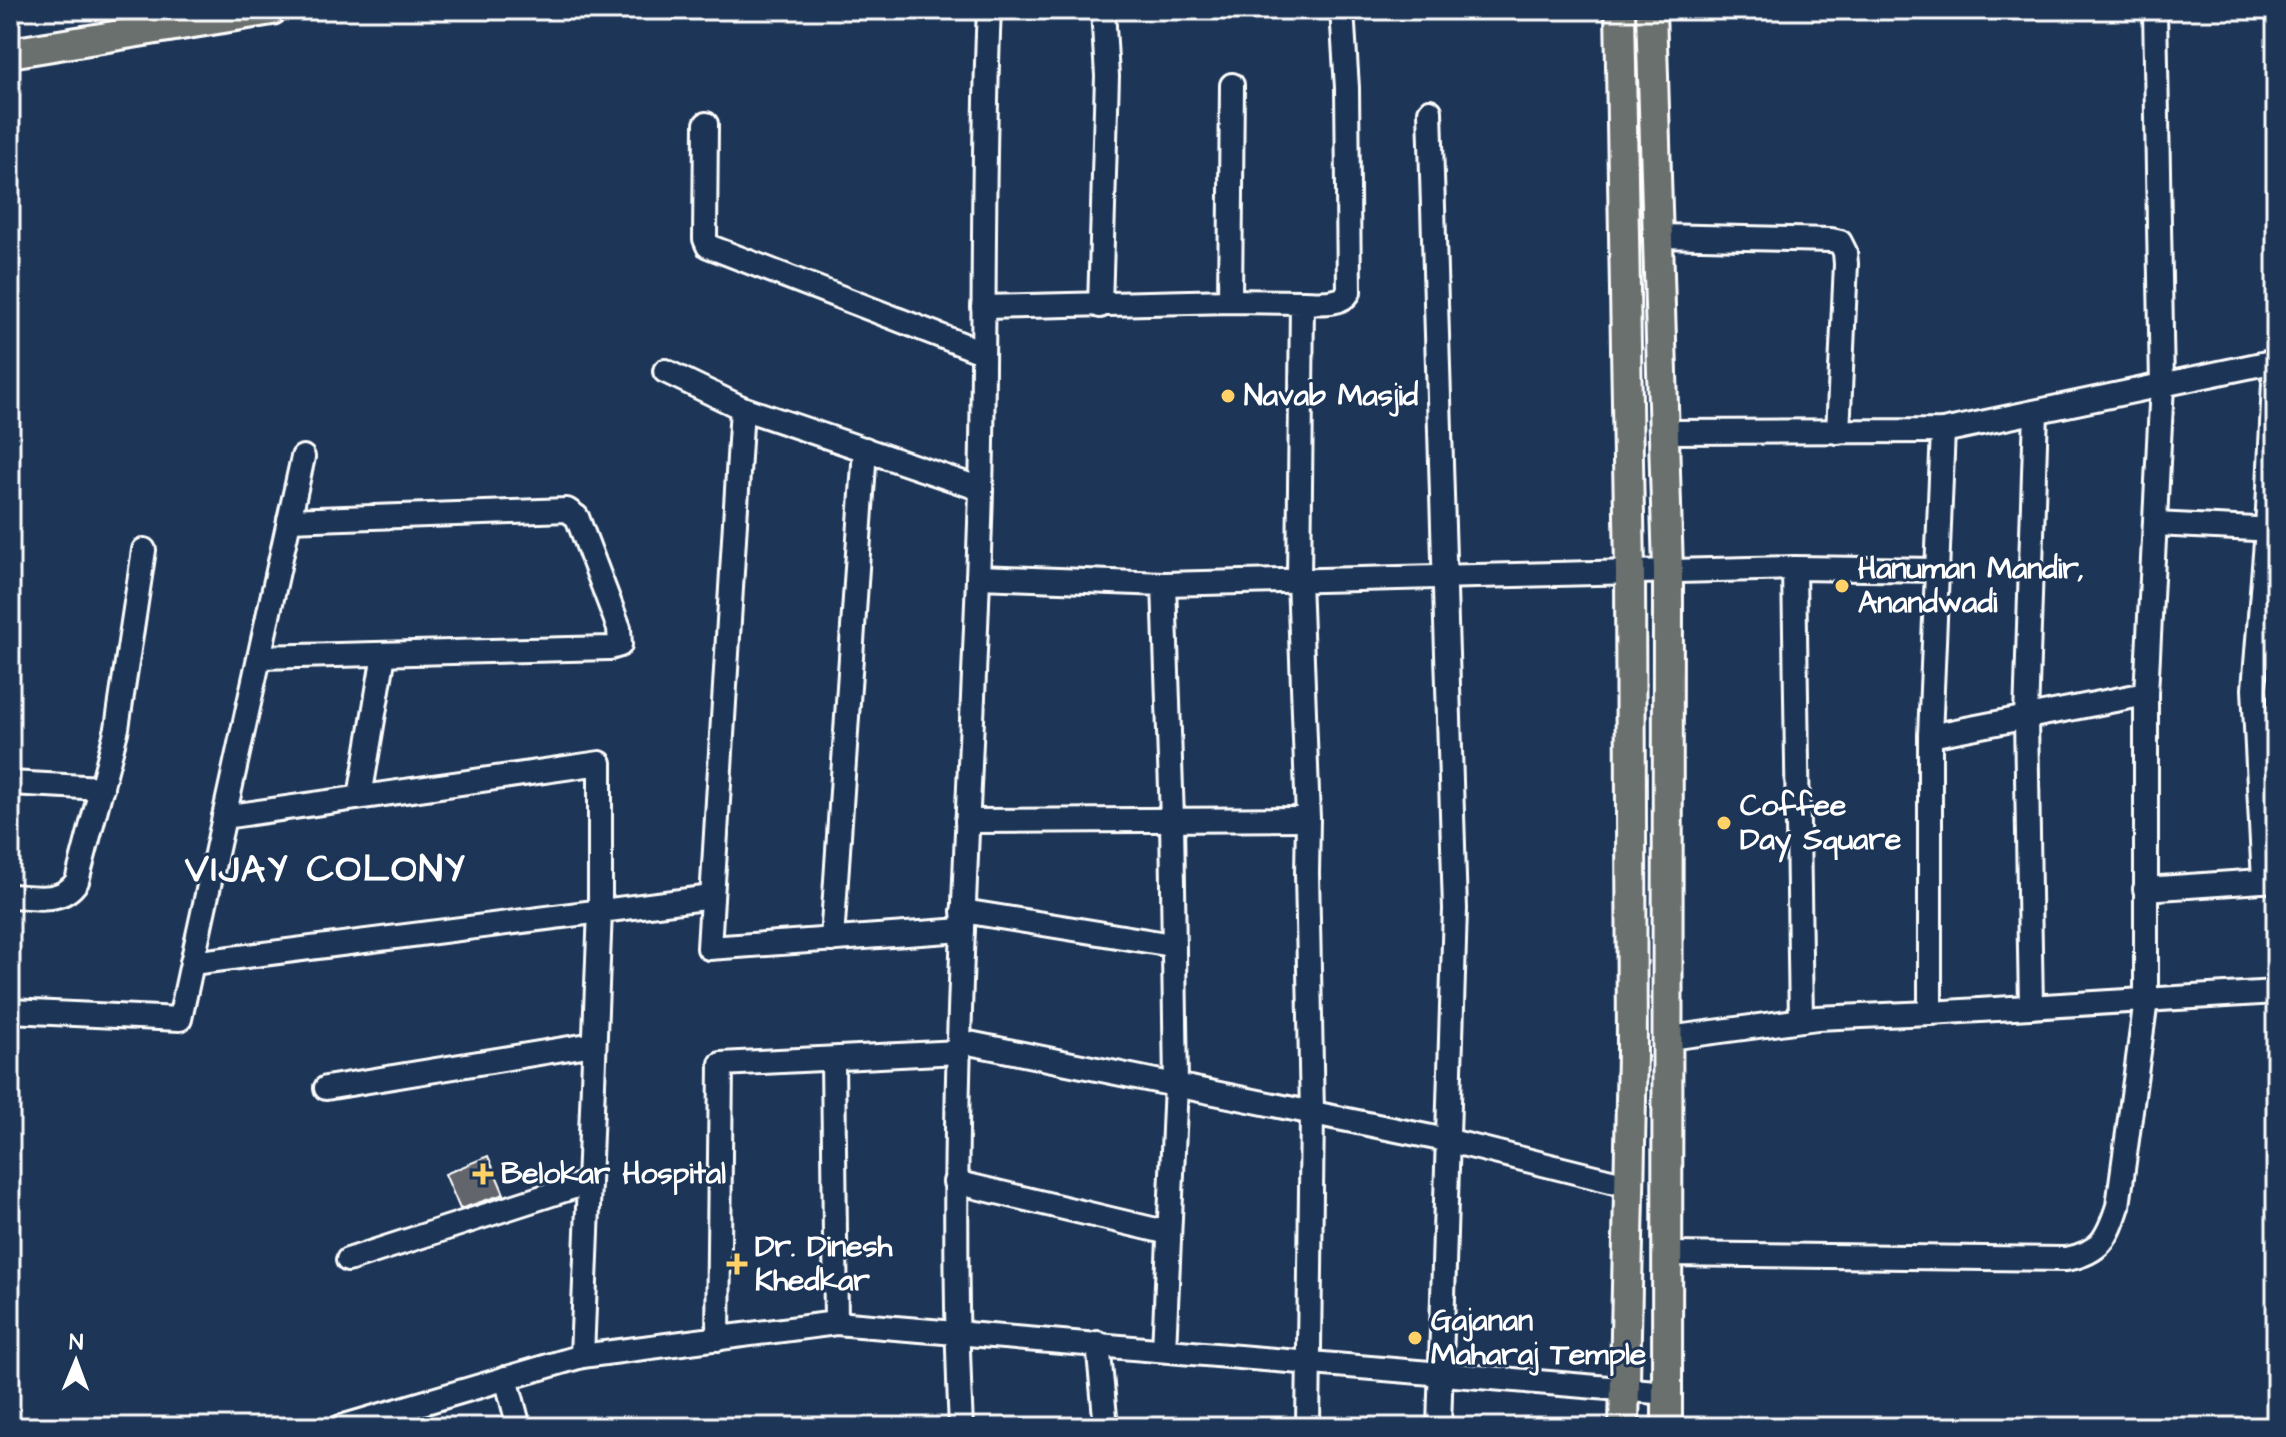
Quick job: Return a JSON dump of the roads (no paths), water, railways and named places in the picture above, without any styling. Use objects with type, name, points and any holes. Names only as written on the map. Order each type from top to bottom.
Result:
[{"type":"main road","points":[[10,53],[163,19],[272,10]]},
{"type":"main road","points":[[1620,10],[1630,571],[1632,1053],[1624,1427]]},
{"type":"main road","points":[[1651,10],[1668,570],[1667,1427]]},
{"type":"street","points":[[961,1427],[956,1333],[955,1182],[981,489],[984,106],[989,10]]},
{"type":"street","points":[[1100,306],[1107,76],[1103,10]]},
{"type":"street","points":[[983,307],[1302,302],[1340,301],[1346,298],[1349,292],[1347,88],[1342,10]]},
{"type":"street","points":[[1669,1254],[2066,1259],[2085,1256],[2099,1246],[2111,1227],[2118,1206],[2146,1000],[2146,694],[2162,385],[2155,10]]},
{"type":"street","points":[[1230,301],[1232,85]]},
{"type":"street","points":[[1430,111],[1455,909],[1439,1427]]},
{"type":"street","points":[[706,124],[705,239],[708,246],[982,352]]},
{"type":"street","points":[[1658,236],[1840,242],[1846,264],[1838,432]]},
{"type":"street","points":[[1302,302],[1299,580],[1308,819],[1312,1113],[1308,1427]]},
{"type":"street","points":[[1664,432],[1943,431],[2276,361],[2272,530],[2254,698],[2270,881],[2145,889]]},
{"type":"street","points":[[665,371],[742,408],[981,489]]},
{"type":"street","points":[[742,408],[709,948],[832,940],[963,921],[1172,945]]},
{"type":"street","points":[[2031,1007],[2026,718],[2036,412]]},
{"type":"street","points":[[1930,1013],[1930,736],[1943,431]]},
{"type":"street","points":[[832,940],[865,449]]},
{"type":"street","points":[[10,1011],[180,1019],[303,457]]},
{"type":"street","points":[[260,657],[610,648],[620,645],[621,637],[577,517],[567,510],[289,520]]},
{"type":"street","points":[[2155,524],[2272,530]]},
{"type":"street","points":[[10,896],[62,897],[71,891],[82,868],[117,728],[144,550]]},
{"type":"street","points":[[1794,568],[1801,1020]]},
{"type":"street","points":[[978,577],[1164,584],[1668,570],[1939,570]]},
{"type":"street","points":[[1164,584],[1176,1085],[1164,1350]]},
{"type":"street","points":[[360,797],[384,654]]},
{"type":"street","points":[[1930,736],[2146,694]]},
{"type":"street","points":[[224,817],[600,763],[600,911],[582,1356]]},
{"type":"street","points":[[10,783],[102,788]]},
{"type":"street","points":[[967,821],[1308,819]]},
{"type":"street","points":[[192,963],[712,897]]},
{"type":"street","points":[[1669,1038],[1801,1020],[2276,992]]},
{"type":"street","points":[[326,1088],[594,1044]]},
{"type":"street","points":[[718,1339],[721,1064],[833,1059],[959,1046],[1176,1085],[1446,1140],[1627,1185]]},
{"type":"street","points":[[833,1059],[836,1323]]},
{"type":"street","points":[[348,1260],[589,1182]]},
{"type":"street","points":[[955,1182],[1169,1233]]},
{"type":"street","points":[[341,1427],[582,1356],[836,1323],[1668,1393]]},
{"type":"street","points":[[1098,1343],[1106,1427]]},
{"type":"street","points":[[506,1378],[519,1427]]},
{"type":"place","name":"Navab Masjid","points":[[1228,396]]},
{"type":"place","name":"Hanuman Mandir, Anandwadi","points":[[1842,586]]},
{"type":"place","name":"Coffee Day Square","points":[[1724,823]]},
{"type":"place","name":"Belokar Hospital","points":[[483,1174]]},
{"type":"place","name":"Dr. Dinesh Khedkar","points":[[737,1264]]},
{"type":"place","name":"Gajanan Maharaj Temple","points":[[1415,1338]]},
{"type":"district","name":"VIJAY COLONY","points":[[326,870]]}]
